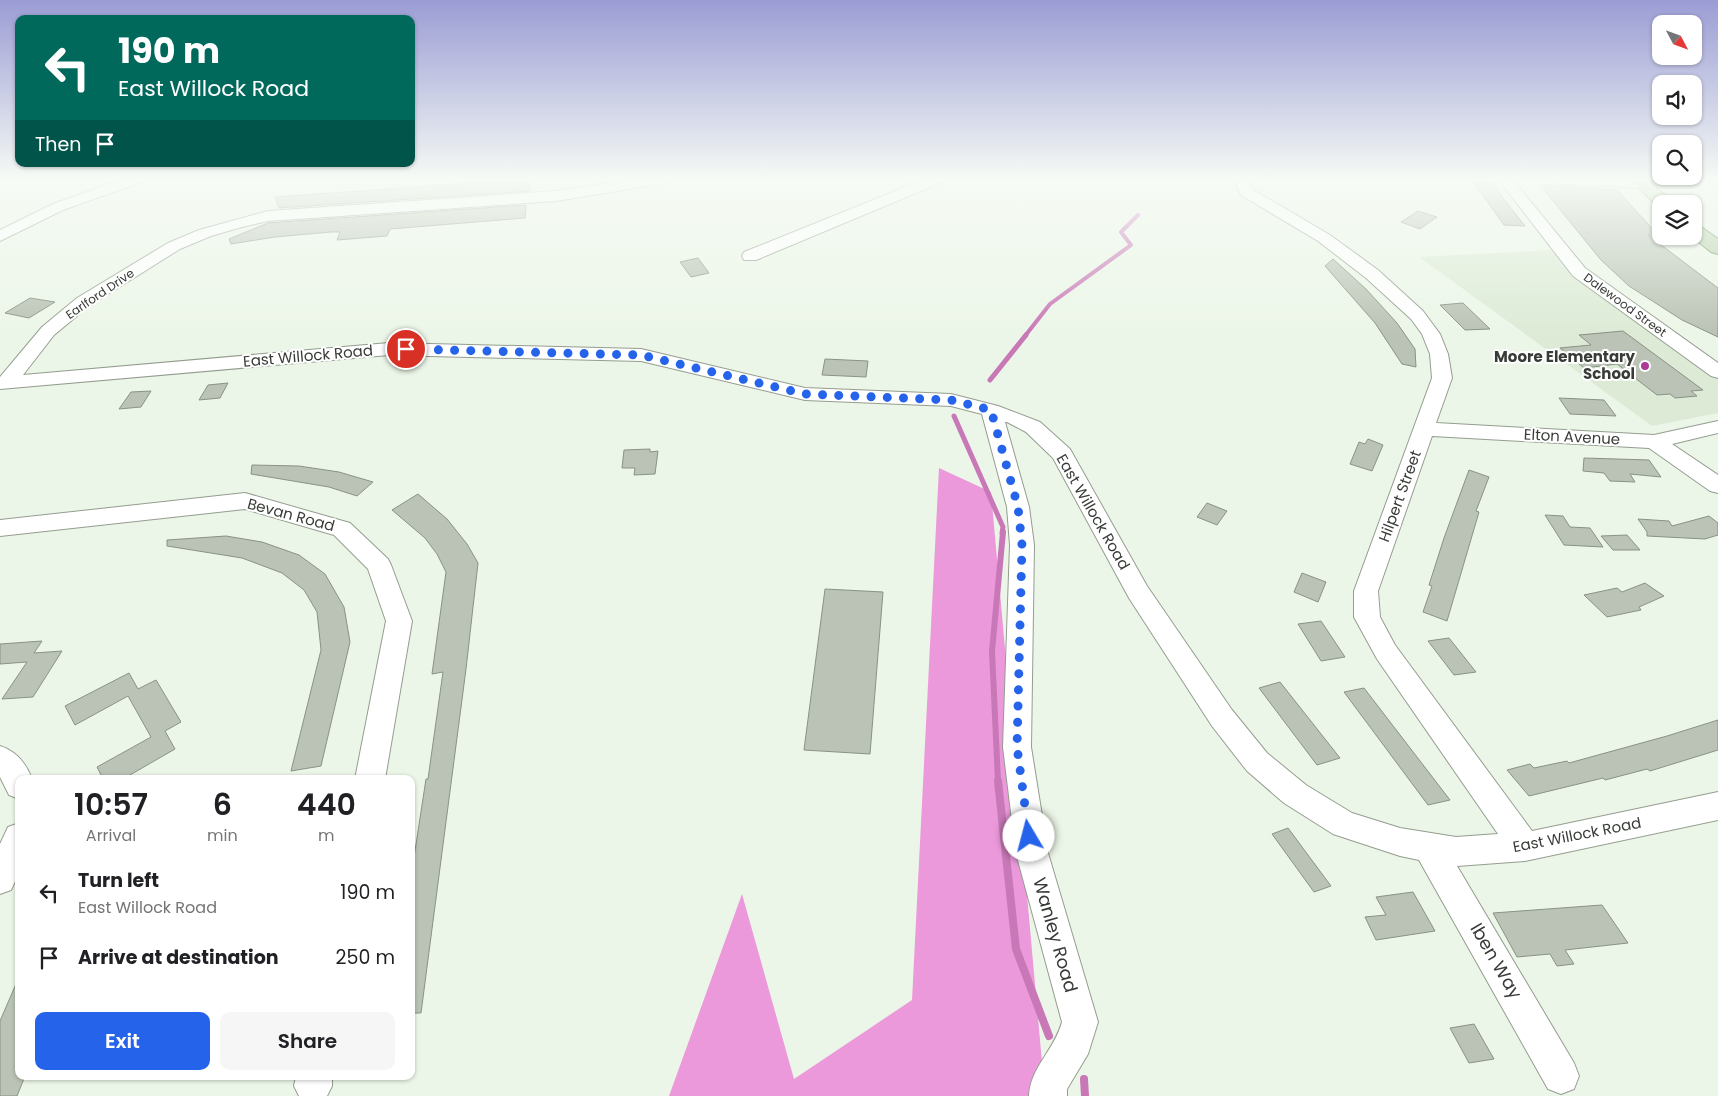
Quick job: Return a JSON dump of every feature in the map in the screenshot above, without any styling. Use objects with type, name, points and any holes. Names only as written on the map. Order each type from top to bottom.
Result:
[{"type":"main road","points":[[1702,236],[1718,248]]},
{"type":"street","name":"Earlford Drive","points":[[3,382],[48,331],[83,302],[174,246],[214,231]]},
{"type":"street","points":[[750,256],[810,231]]},
{"type":"street","name":"Hilpert Street","points":[[1313,231],[1372,274],[1417,315],[1431,334],[1439,354],[1442,378],[1366,591],[1367,617],[1386,652],[1524,847]]},
{"type":"street","name":"Dalewood Street","points":[[1547,231],[1579,272],[1718,372]]},
{"type":"street","name":"East Willock Road","points":[[3,382],[389,348],[641,355],[805,394],[951,400],[991,410],[1034,428],[1062,454],[1138,592],[1222,718],[1257,762],[1295,794],[1344,824],[1400,842],[1456,852],[1524,847],[1718,806]]},
{"type":"street","name":"Wanley Road","points":[[991,410],[1018,507],[1022,545],[1017,747],[1032,853],[1080,1022],[1076,1041],[1048,1085],[1048,1096]]},
{"type":"street","name":"Elton Avenue","points":[[1425,429],[1654,442],[1718,427]]},
{"type":"street","points":[[1654,442],[1718,486]]},
{"type":"street","name":"Bevan Road","points":[[0,528],[245,501],[342,529],[379,565],[400,621],[371,775]]},
{"type":"street","points":[[0,758],[16,775]]},
{"type":"street","points":[[0,879],[15,846]]},
{"type":"street","name":"Iben Way","points":[[1429,848],[1561,1076]]},
{"type":"shaded area","points":[[1553,250],[1572,273],[1718,379],[1718,413],[1652,426],[1419,257]]},
{"type":"shaded area","points":[[939,468],[991,492],[1045,1096],[669,1096],[742,894],[794,1079],[912,1000]]},
{"type":"building","points":[[248,231],[389,231],[387,236],[337,240],[340,232],[275,237],[231,244],[229,239]]},
{"type":"building","points":[[1578,231],[1652,231],[1652,235],[1648,235],[1652,238],[1652,245],[1661,245],[1718,288],[1718,337],[1682,320],[1629,286],[1601,260]]},
{"type":"building","points":[[698,258],[709,273],[691,277],[680,262]]},
{"type":"building","points":[[1333,259],[1366,289],[1397,323],[1415,349],[1416,367],[1402,364],[1375,323],[1325,266]]},
{"type":"building","points":[[30,298],[55,302],[29,318],[5,313]]},
{"type":"building","points":[[1463,303],[1490,329],[1465,330],[1440,305]]},
{"type":"building","name":"Moore Elementary School","points":[[1623,331],[1703,390],[1691,391],[1697,396],[1675,398],[1670,394],[1657,395],[1617,364],[1584,368],[1560,348],[1591,345],[1579,335]]},
{"type":"building","points":[[825,359],[868,361],[866,377],[822,375]]},
{"type":"building","points":[[228,383],[220,398],[199,400],[208,385]]},
{"type":"building","points":[[151,391],[141,407],[119,409],[131,392]]},
{"type":"building","points":[[1559,398],[1604,400],[1616,416],[1570,414]]},
{"type":"building","points":[[1368,439],[1383,445],[1372,471],[1350,464],[1359,442],[1365,444]]},
{"type":"building","points":[[650,449],[650,452],[658,451],[655,474],[634,475],[635,468],[622,468],[624,450]]},
{"type":"building","points":[[1584,458],[1649,460],[1661,477],[1630,474],[1635,482],[1610,481],[1604,473],[1583,471]]},
{"type":"building","points":[[252,465],[299,466],[339,472],[373,482],[357,496],[329,487],[251,474]]},
{"type":"building","points":[[1469,470],[1489,477],[1476,511],[1479,512],[1447,621],[1423,612],[1432,586],[1429,585],[1444,538]]},
{"type":"building","points":[[418,494],[447,519],[467,544],[478,563],[421,1013],[415,1013],[415,851],[426,779],[428,779],[443,672],[432,674],[446,572],[437,554],[425,538],[392,510]]},
{"type":"building","points":[[1207,503],[1227,511],[1217,525],[1197,517]]},
{"type":"building","points":[[1545,515],[1563,516],[1570,527],[1590,528],[1603,547],[1564,545]]},
{"type":"building","points":[[1709,516],[1718,523],[1718,535],[1705,539],[1647,536],[1647,532],[1638,519],[1669,521],[1672,526]]},
{"type":"building","points":[[1627,535],[1640,550],[1613,550],[1601,536]]},
{"type":"building","points":[[226,536],[262,542],[299,555],[325,574],[344,607],[350,642],[321,766],[291,771],[321,650],[317,612],[304,590],[282,573],[242,558],[167,546],[167,540]]},
{"type":"building","points":[[1302,573],[1326,582],[1318,602],[1294,592]]},
{"type":"building","points":[[1645,583],[1664,596],[1639,607],[1641,610],[1607,617],[1584,595],[1617,588],[1622,592]]},
{"type":"building","points":[[825,589],[883,592],[870,754],[804,750]]},
{"type":"building","points":[[1321,621],[1345,657],[1321,661],[1298,624]]},
{"type":"building","points":[[1449,638],[1476,672],[1454,675],[1428,641]]},
{"type":"building","points":[[42,641],[34,653],[62,651],[33,697],[2,699],[27,662],[0,664],[0,644]]},
{"type":"building","points":[[129,673],[138,689],[156,680],[181,722],[165,731],[175,749],[130,775],[101,775],[97,767],[151,737],[128,696],[75,725],[65,706]]},
{"type":"building","points":[[1280,682],[1340,758],[1317,765],[1259,688]]},
{"type":"building","points":[[1364,688],[1450,800],[1428,805],[1344,692]]},
{"type":"building","points":[[1718,720],[1718,750],[1650,771],[1647,769],[1605,780],[1603,778],[1529,796],[1507,770],[1530,764],[1534,768],[1567,761],[1569,763]]},
{"type":"building","points":[[1288,828],[1331,886],[1314,892],[1272,834]]},
{"type":"building","points":[[1413,892],[1435,931],[1376,940],[1365,917],[1386,915],[1376,897]]},
{"type":"building","points":[[1602,905],[1628,943],[1565,950],[1574,964],[1557,966],[1550,954],[1517,957],[1493,913]]},
{"type":"building","points":[[15,986],[15,1080],[23,1080],[17,1096],[0,1096],[0,1021]]},
{"type":"building","points":[[1474,1024],[1494,1059],[1469,1063],[1450,1028]]},
{"type":"waterway","points":[[1025,336],[1050,304],[1131,245],[1122,231]]},
{"type":"waterway","points":[[990,380],[1026,335]]},
{"type":"waterway","points":[[954,416],[1003,527],[1002,533]]},
{"type":"waterway","points":[[998,782],[992,651],[1003,532]]},
{"type":"waterway","points":[[998,781],[1016,949],[1049,1036]]},
{"type":"waterway","points":[[1084,1079],[1085,1096]]},
{"type":"place","name":"Moore Elementary School","points":[[1645,366]]},
{"type":"route","points":[[406,349],[641,355],[805,394],[951,400],[991,410],[1018,507],[1022,545],[1017,747],[1029,836]]}]
